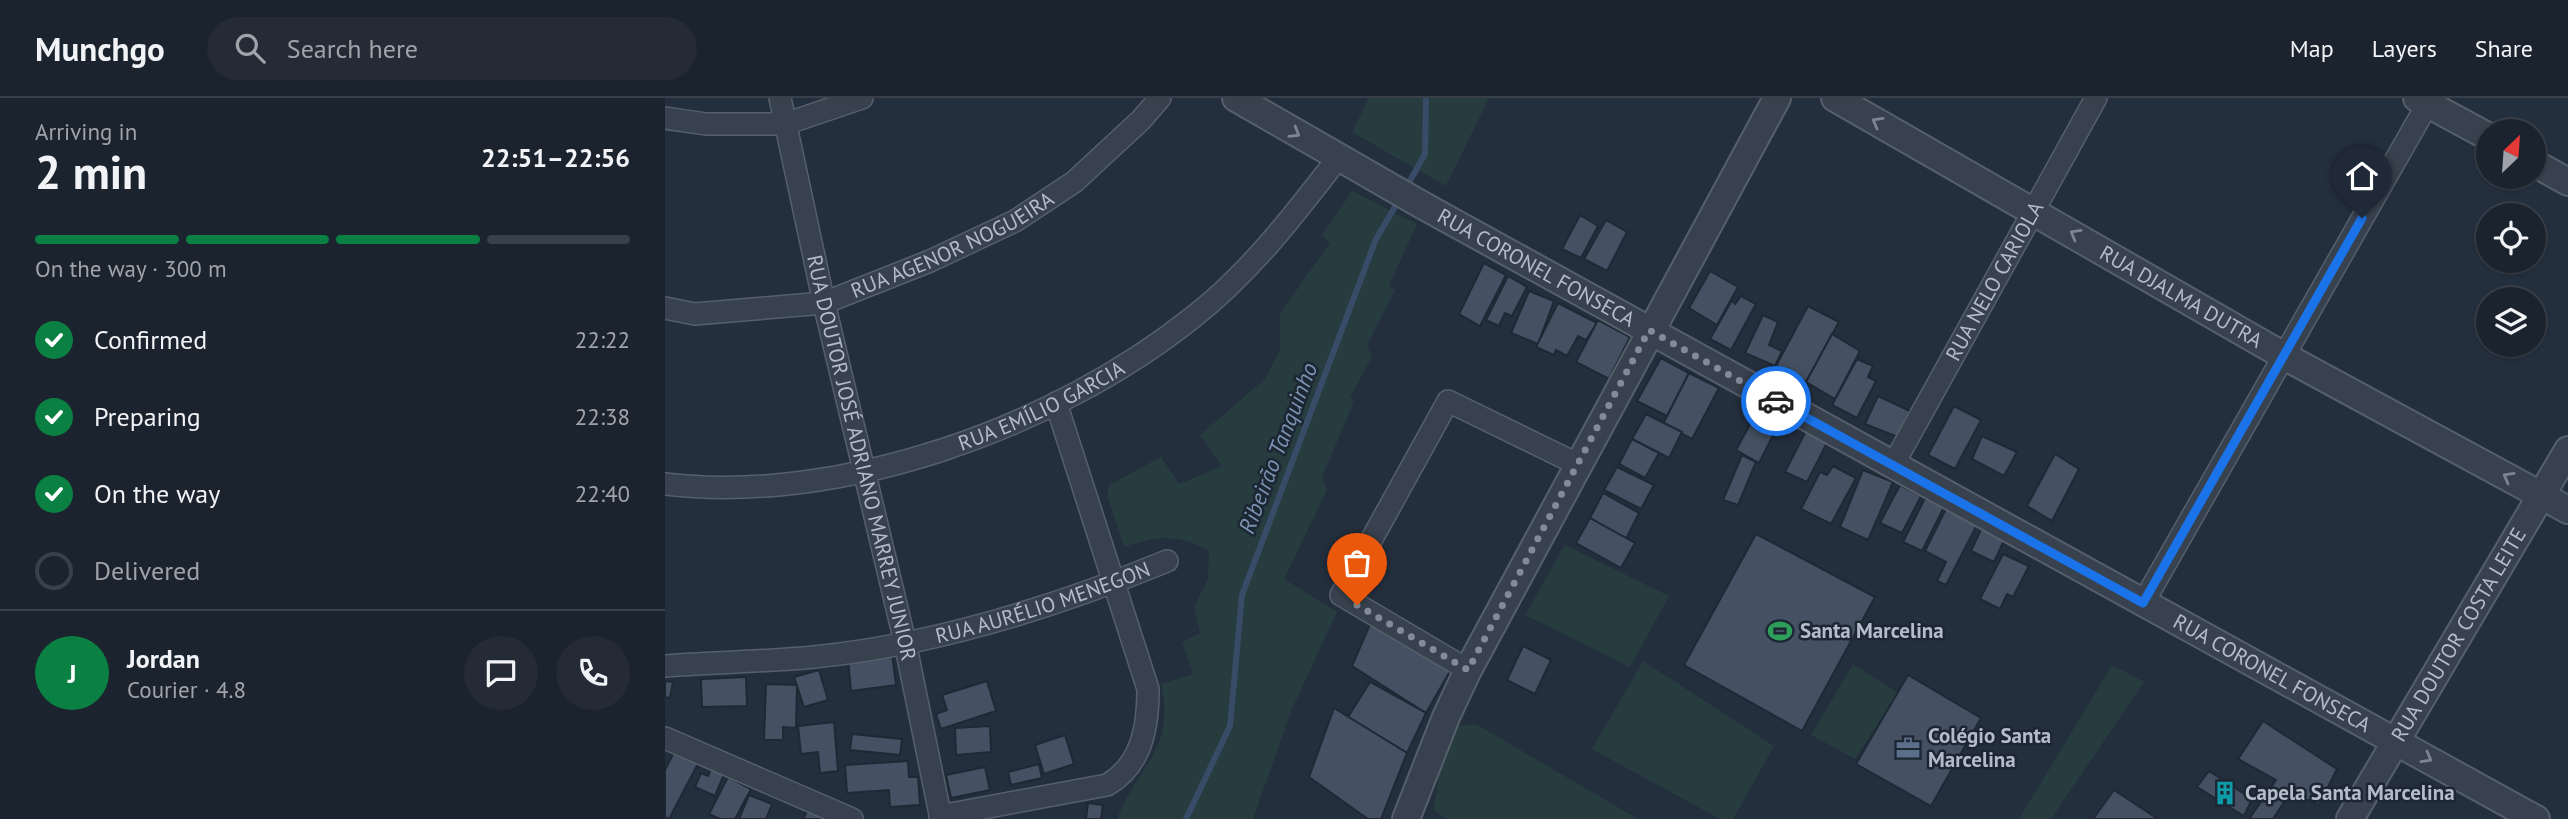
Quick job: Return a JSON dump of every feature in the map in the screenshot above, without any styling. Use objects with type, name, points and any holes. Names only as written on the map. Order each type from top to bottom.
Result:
[{"type":"street","name":"RUA DOUTOR JOSÉ ADRIANO MARREY JUNIOR","points":[[780,98],[824,303],[905,642],[940,817]]},
{"type":"street","points":[[665,118],[706,124],[785,124],[862,98]]},
{"type":"street","name":"RUA AGENOR NOGUEIRA","points":[[665,309],[695,314],[824,303],[930,261],[1014,221],[1074,182],[1141,120],[1160,98]]},
{"type":"street","name":"RUA CORONEL FONSECA","points":[[1236,98],[1387,186],[2536,819]]},
{"type":"street","points":[[1406,819],[1446,716],[1468,670],[1649,330],[1777,98]]},
{"type":"street","name":"RUA DJALMA DUTRA","points":[[1835,98],[2284,356],[2568,510]]},
{"type":"street","name":"RUA NELO CARIOLA","points":[[1893,465],[2096,98]]},
{"type":"street","points":[[2143,603],[2284,356],[2425,100],[2476,129]]},
{"type":"street","name":"RUA EMÍLIO GARCIA","points":[[665,484],[761,487],[865,471],[921,459],[1056,403],[1108,376],[1193,318],[1264,250],[1338,158]]},
{"type":"street","points":[[2546,169],[2568,181]]},
{"type":"street","points":[[1468,670],[1341,595],[1448,401],[1579,465]]},
{"type":"street","points":[[940,817],[1107,785],[1128,771],[1144,736],[1148,689],[1056,403]]},
{"type":"street","name":"RUA DOUTOR COSTA LEITE","points":[[2350,819],[2568,450]]},
{"type":"street","name":"RUA AURÉLIO MENEGON","points":[[665,666],[815,657],[905,642],[976,625],[1114,583],[1167,561]]},
{"type":"street","points":[[665,738],[852,819]]},
{"type":"green space","points":[[1369,98],[1489,98],[1446,186],[1352,132]]},
{"type":"green space","points":[[1352,191],[1417,224],[1389,286],[1395,290],[1367,345],[1372,357],[1350,397],[1354,402],[1322,477],[1327,490],[1284,579],[1337,612],[1292,709],[1253,819],[1117,819],[1159,742],[1164,707],[1161,684],[1193,674],[1182,642],[1200,633],[1194,607],[1208,579],[1209,551],[1187,541],[1168,538],[1124,547],[1107,495],[1109,485],[1161,457],[1179,484],[1222,466],[1200,435],[1265,379],[1280,350],[1280,313],[1330,243],[1322,235]]},
{"type":"green space","points":[[1565,545],[1669,596],[1630,667],[1525,615]]},
{"type":"green space","points":[[1643,661],[1774,746],[1733,819],[1720,819],[1592,749]]},
{"type":"green space","points":[[1853,664],[1898,693],[1855,759],[1811,735]]},
{"type":"green space","points":[[2112,665],[2144,682],[2051,819],[2019,819]]},
{"type":"green space","points":[[1476,724],[1638,819],[1447,819],[1433,810],[1445,746],[1458,726]]},
{"type":"building","points":[[1580,215],[1598,226],[1581,258],[1562,249]]},
{"type":"building","points":[[1606,220],[1627,232],[1607,271],[1584,259]]},
{"type":"building","points":[[1484,263],[1506,275],[1480,326],[1459,314]]},
{"type":"building","points":[[1710,271],[1738,287],[1717,325],[1689,308]]},
{"type":"building","points":[[1508,276],[1527,287],[1512,316],[1505,313],[1499,326],[1486,320]]},
{"type":"building","points":[[1529,291],[1554,301],[1538,344],[1511,333]]},
{"type":"building","points":[[1741,296],[1756,304],[1731,350],[1710,339],[1732,300],[1735,304]]},
{"type":"building","points":[[1558,303],[1597,323],[1586,340],[1578,336],[1567,356],[1556,350],[1554,355],[1536,347]]},
{"type":"building","points":[[1808,306],[1839,322],[1806,382],[1776,366]]},
{"type":"building","points":[[1763,315],[1778,322],[1769,345],[1782,351],[1775,366],[1745,353]]},
{"type":"building","points":[[1598,320],[1630,337],[1609,379],[1576,362]]},
{"type":"building","points":[[1832,334],[1860,351],[1835,399],[1806,382]]},
{"type":"building","points":[[1661,358],[1689,373],[1667,416],[1637,401]]},
{"type":"building","points":[[1857,359],[1873,366],[1868,377],[1876,381],[1857,418],[1832,405]]},
{"type":"building","points":[[1689,373],[1719,388],[1692,439],[1663,424]]},
{"type":"building","points":[[1878,396],[1910,411],[1898,437],[1865,424]]},
{"type":"building","points":[[1760,406],[1782,418],[1759,463],[1736,450]]},
{"type":"building","points":[[1954,406],[1981,420],[1955,469],[1928,455]]},
{"type":"building","points":[[1646,414],[1682,432],[1669,458],[1632,439]]},
{"type":"building","points":[[1808,427],[1830,437],[1807,482],[1785,472]]},
{"type":"building","points":[[1982,436],[2017,452],[2004,476],[1972,459]]},
{"type":"building","points":[[1632,439],[1659,453],[1645,478],[1619,464]]},
{"type":"building","points":[[2055,454],[2079,469],[2052,521],[2027,506]]},
{"type":"building","points":[[1742,455],[1756,462],[1738,505],[1723,500]]},
{"type":"building","points":[[1833,466],[1856,478],[1831,524],[1801,509],[1820,472],[1827,475]]},
{"type":"building","points":[[1617,467],[1654,485],[1641,509],[1604,490]]},
{"type":"building","points":[[1863,470],[1893,482],[1868,540],[1840,527]]},
{"type":"building","points":[[1900,485],[1921,496],[1902,533],[1880,523]]},
{"type":"building","points":[[1603,493],[1639,513],[1626,539],[1590,518]]},
{"type":"building","points":[[1925,498],[1944,507],[1922,551],[1903,542]]},
{"type":"building","points":[[1951,499],[1982,515],[1946,585],[1937,581],[1946,562],[1925,551]]},
{"type":"building","points":[[1590,518],[1635,543],[1621,568],[1576,543]]},
{"type":"building","points":[[1985,521],[2008,532],[1994,562],[1971,551]]},
{"type":"building","name":"Santa Marcelina","points":[[1756,534],[1875,597],[1802,731],[1684,665]]},
{"type":"building","points":[[2003,554],[2029,566],[2013,597],[2007,594],[2000,609],[1980,599]]},
{"type":"building","points":[[1374,615],[1453,666],[1426,713],[1352,666]]},
{"type":"building","points":[[1523,646],[1551,660],[1535,694],[1507,680]]},
{"type":"building","points":[[892,654],[896,685],[851,691],[848,659]]},
{"type":"building","points":[[819,670],[828,700],[804,707],[794,677]]},
{"type":"building","points":[[1908,675],[1981,718],[1931,806],[1856,764]]},
{"type":"building","points":[[746,677],[747,706],[702,707],[701,679]]},
{"type":"building","points":[[665,681],[673,682],[670,698],[665,697]]},
{"type":"building","points":[[987,681],[996,711],[941,729],[936,714],[947,710],[942,695]]},
{"type":"building","points":[[1370,682],[1426,713],[1407,753],[1348,717]]},
{"type":"building","points":[[766,684],[797,685],[796,728],[783,727],[783,740],[764,740]]},
{"type":"building","points":[[1334,708],[1407,753],[1381,819],[1368,819],[1309,777]]},
{"type":"building","points":[[2263,721],[2337,769],[2319,805],[2290,793],[2273,819],[2249,819],[2276,780],[2238,759]]},
{"type":"building","points":[[834,722],[838,771],[820,773],[818,752],[801,754],[798,726]]},
{"type":"building","points":[[990,726],[991,752],[956,755],[955,728]]},
{"type":"building","points":[[852,734],[902,739],[900,755],[850,750]]},
{"type":"building","points":[[1065,735],[1074,764],[1044,774],[1035,745]]},
{"type":"building","points":[[678,744],[702,756],[669,819],[665,817],[665,770]]},
{"type":"building","points":[[908,761],[909,777],[918,777],[920,805],[890,807],[889,790],[847,793],[845,765]]},
{"type":"building","points":[[714,762],[727,767],[715,796],[695,787],[701,773],[708,776]]},
{"type":"building","points":[[1039,764],[1042,778],[1011,785],[1008,772]]},
{"type":"building","points":[[985,767],[990,790],[951,798],[946,775]]},
{"type":"building","name":"Capela Santa Marcelina","points":[[2209,771],[2252,799],[2244,816],[2197,787]]},
{"type":"building","points":[[728,777],[751,789],[735,819],[720,819],[709,814]]},
{"type":"building","points":[[2114,790],[2158,819],[2093,819]]},
{"type":"building","points":[[749,795],[772,804],[766,819],[739,819]]},
{"type":"building","points":[[1088,803],[1103,805],[1101,819],[1086,819]]},
{"type":"building","points":[[810,806],[830,819],[803,819]]},
{"type":"waterway","name":"Ribeirão Tanquinho","points":[[1406,188],[1425,154],[1426,98]]},
{"type":"waterway","name":"Ribeirão Tanquinho","points":[[1186,819],[1230,726],[1242,595],[1376,239],[1399,200]]},
{"type":"way so far","points":[[1357,605],[1468,670],[1649,330],[1776,401]]},
{"type":"place","name":"Santa Marcelina","points":[[1780,631]]},
{"type":"place","name":"Colégio Santa Marcelina","points":[[1908,748]]},
{"type":"place","name":"Capela Santa Marcelina","points":[[2225,793]]},
{"type":"route","points":[[1776,401],[2143,603],[2362,218]]}]
